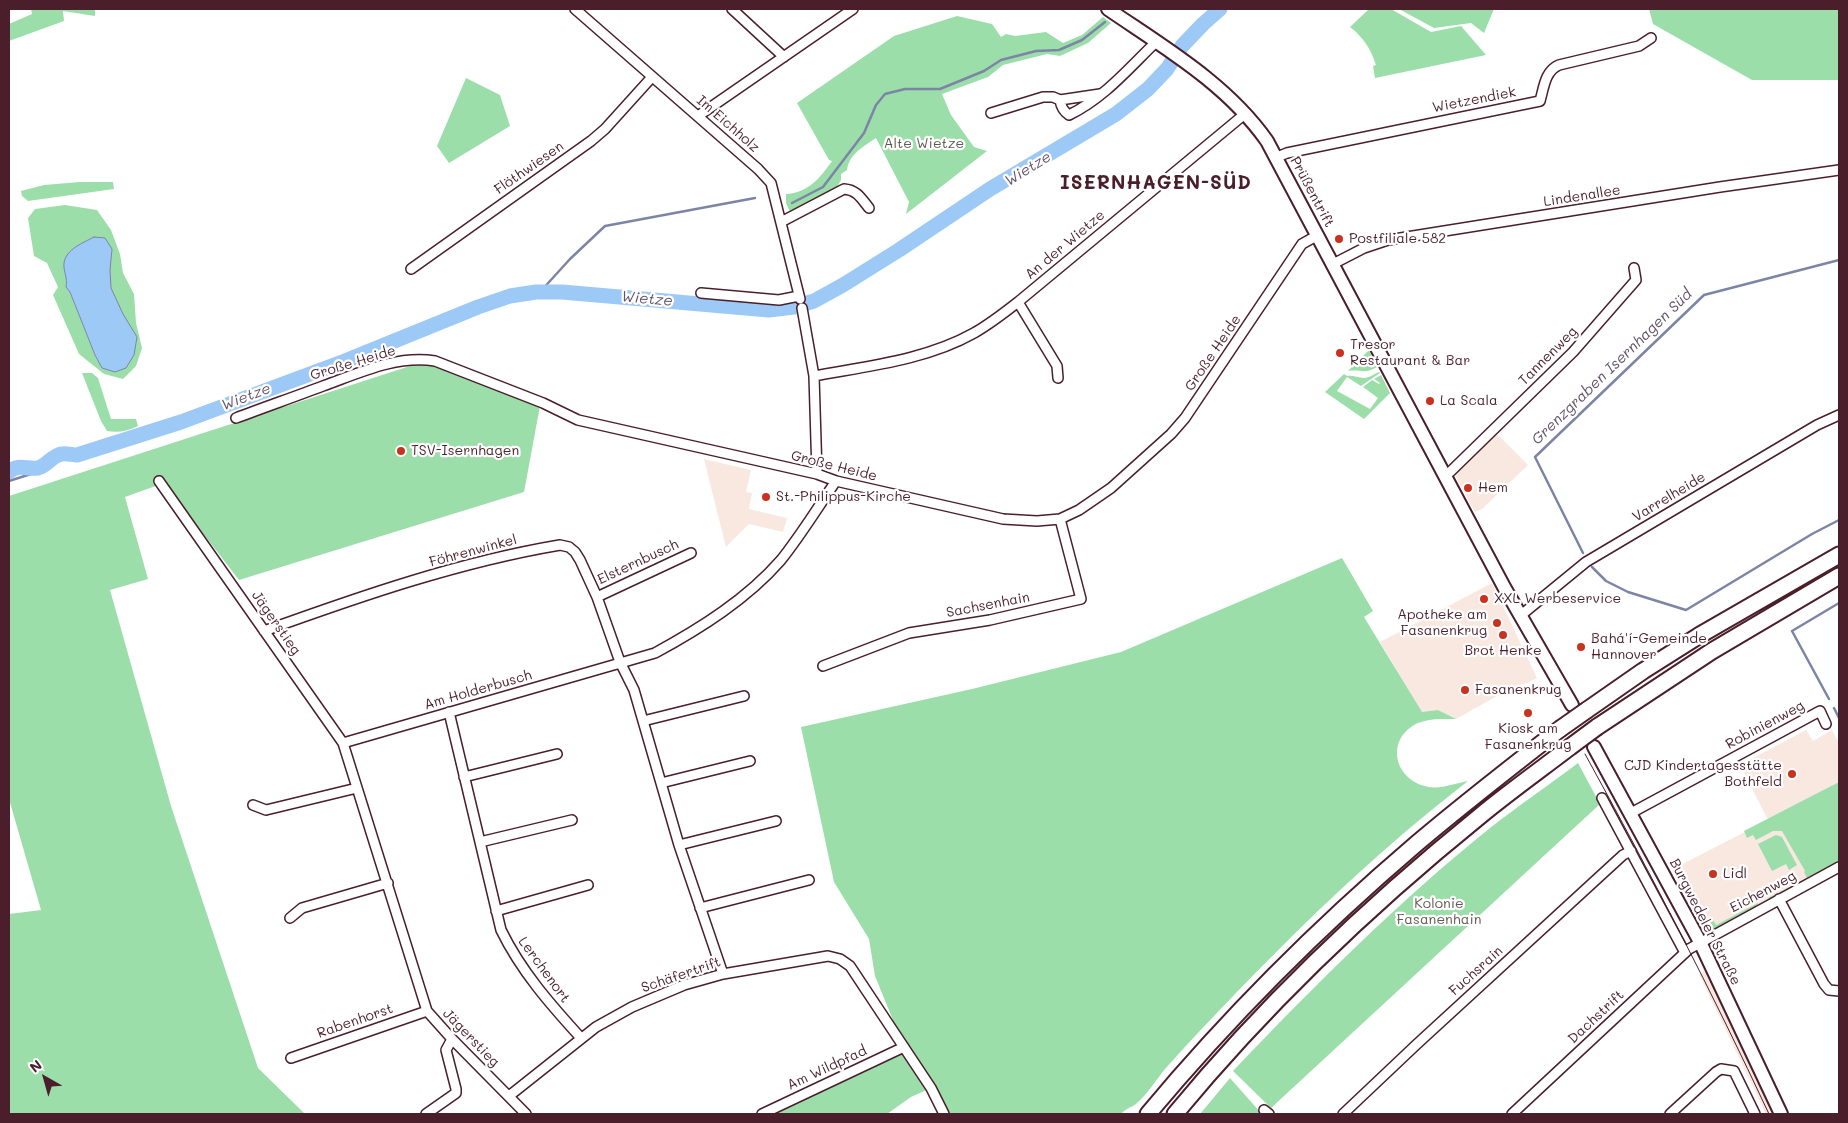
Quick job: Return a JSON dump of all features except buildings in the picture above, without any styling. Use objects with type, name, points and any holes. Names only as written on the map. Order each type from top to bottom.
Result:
[{"type":"highway","points":[[1148,1114],[1212,1040],[1300,950],[1414,846],[1468,800],[1560,729],[1643,671],[1700,635],[1839,554]]},
{"type":"highway","points":[[1175,1114],[1229,1053],[1320,958],[1404,881],[1473,822],[1597,727],[1712,651],[1839,576]]},
{"type":"main road","name":"Prüßentrift","points":[[1108,9],[1219,88],[1257,127],[1277,157],[1520,616]]},
{"type":"main road","points":[[1520,616],[1572,705]]},
{"type":"main road","name":"Burgwedeler Straße","points":[[1594,747],[1700,942],[1781,1114]]},
{"type":"street","name":"Im Eichholz","points":[[575,9],[758,169],[771,183],[801,301],[814,376],[817,474]]},
{"type":"street","points":[[732,9],[784,56]]},
{"type":"street","points":[[698,116],[853,9]]},
{"type":"street","name":"Wietzendiek","points":[[1277,157],[1315,147],[1540,101],[1548,72],[1552,68],[1639,46],[1652,38]]},
{"type":"street","points":[[1060,100],[1064,112],[1069,115],[1088,106],[1156,42]]},
{"type":"street","name":"Flöthwiesen","points":[[411,269],[591,141],[605,129],[652,76]]},
{"type":"street","points":[[991,113],[1043,97],[1053,97],[1060,100],[1084,98],[1104,93]]},
{"type":"street","name":"An der Wietze","points":[[814,376],[919,355],[972,334],[1018,302],[1246,114]]},
{"type":"street","name":"Lindenallee","points":[[1333,264],[1364,248],[1388,240],[1839,170]]},
{"type":"street","points":[[781,222],[844,188],[851,189],[857,193],[868,208]]},
{"type":"street","name":"Große Heide","points":[[236,418],[372,368],[420,359],[435,361],[544,403],[578,420],[817,474],[836,481],[1002,519],[1037,522],[1060,519],[1086,506],[1111,488],[1171,434],[1208,385],[1302,244],[1318,235]]},
{"type":"street","name":"Tannenweg","points":[[1445,475],[1573,352],[1636,280],[1634,268]]},
{"type":"street","points":[[701,293],[801,301]]},
{"type":"street","points":[[1018,302],[1057,366],[1058,378]]},
{"type":"street","name":"Varrelheide","points":[[1520,616],[1586,562],[1817,425],[1839,416]]},
{"type":"street","name":"Jägerstieg","points":[[159,480],[343,743],[427,1011],[526,1114]]},
{"type":"street","name":"Am Holderbusch","points":[[343,743],[655,653],[676,642],[745,596],[781,559],[836,481]]},
{"type":"street","name":"Sachsenhain","points":[[823,666],[909,634],[990,620],[1081,599],[1060,519]]},
{"type":"street","name":"Föhrenwinkel","points":[[264,631],[325,609],[475,562],[560,545],[569,547],[575,552],[597,597],[620,662],[634,690],[679,846],[723,974]]},
{"type":"street","name":"Elsternbusch","points":[[597,597],[691,552]]},
{"type":"street","points":[[643,722],[744,696]]},
{"type":"street","name":"Robinienweg","points":[[1630,813],[1820,711],[1826,724]]},
{"type":"street","name":"Lerchenort","points":[[449,712],[501,930],[521,966],[551,1006],[581,1038]]},
{"type":"street","points":[[464,777],[556,754]]},
{"type":"street","points":[[661,783],[750,761]]},
{"type":"street","points":[[253,805],[266,810],[357,788]]},
{"type":"street","points":[[1602,798],[1685,953]]},
{"type":"street","points":[[480,842],[572,820]]},
{"type":"street","points":[[679,846],[776,821]]},
{"type":"street","name":"Fuchsrain","points":[[1343,1114],[1616,862],[1631,851]]},
{"type":"street","name":"Eichenweg","points":[[1700,942],[1839,867]]},
{"type":"street","points":[[700,908],[809,880]]},
{"type":"street","points":[[290,918],[302,908],[388,883]]},
{"type":"street","points":[[496,911],[588,885]]},
{"type":"street","points":[[1780,899],[1824,984],[1829,990],[1839,991]]},
{"type":"street","name":"Dachstrift","points":[[1512,1114],[1685,953],[1700,942]]},
{"type":"street","name":"Schäfertrift","points":[[509,1096],[581,1038],[611,1017],[632,1007],[684,986],[723,974],[828,956],[840,959],[850,966],[931,1088],[944,1114]]},
{"type":"street","name":"Rabenhorst","points":[[291,1058],[427,1011]]},
{"type":"street","points":[[426,1114],[456,1093],[446,1050],[452,1039]]},
{"type":"street","name":"Am Wildpfad","points":[[762,1114],[904,1047]]},
{"type":"street","points":[[1670,1114],[1721,1069],[1734,1071],[1756,1114]]},
{"type":"shaded area","points":[[1495,432],[1528,465],[1482,509],[1475,512],[1453,472]]},
{"type":"shaded area","points":[[704,459],[751,470],[746,492],[752,493],[749,509],[787,518],[783,532],[749,524],[726,547]]},
{"type":"shaded area","points":[[1492,583],[1537,678],[1528,683],[1515,686],[1456,719],[1438,710],[1422,713],[1380,642]]},
{"type":"shaded area","points":[[1806,730],[1813,741],[1832,730],[1839,744],[1839,782],[1776,816],[1809,879],[1711,931],[1706,929],[1673,869],[1768,820],[1740,765]]},
{"type":"shaded area","points":[[1707,970],[1776,1114],[1766,1114],[1699,974]]},
{"type":"green space","points":[[31,9],[95,9],[95,16],[63,11],[64,21],[9,41],[9,24],[32,14]]},
{"type":"green space","points":[[1369,9],[1391,9],[1431,32],[1461,26],[1486,55],[1375,78],[1373,66],[1376,65],[1372,54],[1363,39],[1350,27]]},
{"type":"green space","points":[[1399,9],[1494,9],[1484,33],[1471,23],[1434,28]]},
{"type":"green space","points":[[1649,9],[1839,9],[1839,80],[1752,80],[1653,24]]},
{"type":"green space","points":[[957,16],[992,24],[1001,37],[1006,34],[1015,36],[1046,32],[1063,43],[1082,35],[1103,17],[1111,23],[1088,43],[1060,56],[1047,54],[1003,65],[988,77],[942,94],[951,115],[974,147],[987,151],[906,214],[909,202],[876,138],[854,155],[848,164],[847,170],[841,174],[841,180],[836,189],[792,212],[789,210],[786,203],[786,194],[801,191],[813,184],[832,161],[829,160],[797,103],[894,36]]},
{"type":"green space","points":[[466,78],[500,95],[510,126],[449,163],[437,146]]},
{"type":"green space","points":[[113,182],[114,189],[28,201],[22,196],[21,191],[44,185]]},
{"type":"green space","points":[[65,205],[97,210],[111,230],[120,254],[123,273],[134,294],[136,323],[142,348],[136,366],[123,379],[104,374],[79,354],[53,295],[58,287],[47,263],[34,256],[28,218],[35,209]],"holes":[[[112,249],[109,274],[111,289],[119,308],[137,337],[102,368],[70,292],[66,287],[67,280]]]},
{"type":"green space","points":[[1369,350],[1377,367],[1365,371],[1348,371]]},
{"type":"green space","points":[[431,364],[540,406],[524,492],[239,580],[164,483],[125,497],[148,579],[110,590],[171,806],[258,1068],[305,1114],[9,1114],[9,914],[41,910],[9,799],[9,496],[410,366]]},
{"type":"green space","points":[[1379,372],[1361,386],[1347,377],[1337,391],[1370,409],[1378,398],[1363,387],[1372,380],[1379,384],[1374,379],[1381,375],[1390,393],[1364,419],[1325,392],[1344,374],[1364,378]]},
{"type":"green space","points":[[82,373],[92,373],[98,378],[111,419],[136,419],[138,426],[123,431],[107,431],[101,421]]},
{"type":"green space","points":[[1342,558],[1373,611],[1364,617],[1422,712],[1438,710],[1456,719],[1427,720],[1407,730],[1400,739],[1397,749],[1401,768],[1408,777],[1417,783],[1429,787],[1444,787],[1468,781],[1377,856],[1291,938],[1191,1040],[1140,1101],[1121,1114],[944,1114],[931,1088],[911,1097],[887,1114],[768,1114],[904,1047],[875,976],[869,939],[834,882],[801,727],[972,689],[1121,652]]},
{"type":"green space","name":"Kolonie Fasanenhain","points":[[1578,763],[1600,804],[1271,1108],[1233,1071],[1326,976],[1422,885],[1490,828]]},
{"type":"green space","points":[[1839,782],[1839,863],[1769,899],[1807,878],[1805,871],[1782,831],[1773,831],[1756,840],[1753,835],[1747,838],[1744,831]]},
{"type":"green space","points":[[1776,835],[1782,837],[1797,865],[1789,870],[1786,864],[1772,871],[1758,844]]},
{"type":"green space","points":[[1758,903],[1757,906],[1711,931],[1702,924],[1694,909],[1700,906],[1709,922],[1713,920],[1716,925]]},
{"type":"green space","points":[[1230,1078],[1260,1112],[1262,1114],[1200,1114]]},
{"type":"water","points":[[94,237],[105,238],[112,249],[111,288],[123,314],[137,337],[134,355],[126,368],[115,372],[102,368],[70,292],[66,287],[65,258],[71,250]]},
{"type":"waterway","name":"Wietze","points":[[9,472],[20,467],[38,468],[58,455],[77,455],[181,422],[345,361],[510,296],[536,292],[562,292],[769,310],[794,307],[814,301],[899,250],[990,189],[1116,114],[1148,89],[1167,69],[1182,46],[1220,9]]},
{"type":"waterway","name":"Alte Wietze","points":[[792,203],[823,187],[864,133],[876,105],[885,94],[905,89],[940,89],[984,71],[1001,60],[1036,51],[1059,50],[1082,40],[1105,22]]},
{"type":"waterway","name":"Alte Wietze","points":[[540,292],[570,259],[605,226],[755,198]]},
{"type":"waterway","name":"Grenzgraben Isernhagen Süd","points":[[1583,553],[1535,457],[1704,295],[1839,260]]},
{"type":"waterway","points":[[9,481],[37,472]]},
{"type":"waterway","name":"Grenzgraben Isernhagen Süd","points":[[1592,567],[1606,581],[1628,592],[1686,610],[1812,534],[1839,520]]},
{"type":"waterway","name":"Grenzgraben Isernhagen Süd","points":[[1829,699],[1792,631],[1839,603]]},
{"type":"waterway","name":"Grenzgraben Isernhagen Süd","points":[[1834,708],[1839,718]]},
{"type":"tram line","points":[[1585,754],[1680,932],[1769,1114]]},
{"type":"place","name":"Postfiliale 582","points":[[1339,239]]},
{"type":"place","name":"Tresor Restaurant & Bar","points":[[1340,353]]},
{"type":"place","name":"La Scala","points":[[1430,401]]},
{"type":"place","name":"TSV-Isernhagen","points":[[401,451]]},
{"type":"place","name":"Hem","points":[[1468,488]]},
{"type":"place","name":"St.-Philippus-Kirche","points":[[766,497]]},
{"type":"place","name":"XXL Werbeservice","points":[[1484,599]]},
{"type":"place","name":"Apotheke am Fasanenkrug","points":[[1497,623]]},
{"type":"place","name":"Brot Henke","points":[[1503,635]]},
{"type":"place","name":"Bahá'í-Gemeinde Hannover","points":[[1581,647]]},
{"type":"place","name":"Fasanenkrug","points":[[1465,690]]},
{"type":"place","name":"Kiosk am Fasanenkrug","points":[[1528,713]]},
{"type":"place","name":"CJD Kindertagesstätte Bothfeld","points":[[1792,774]]},
{"type":"place","name":"Lidl","points":[[1713,874]]},
{"type":"district","name":"ISERNHAGEN-SÜD","points":[[1156,183]]}]
